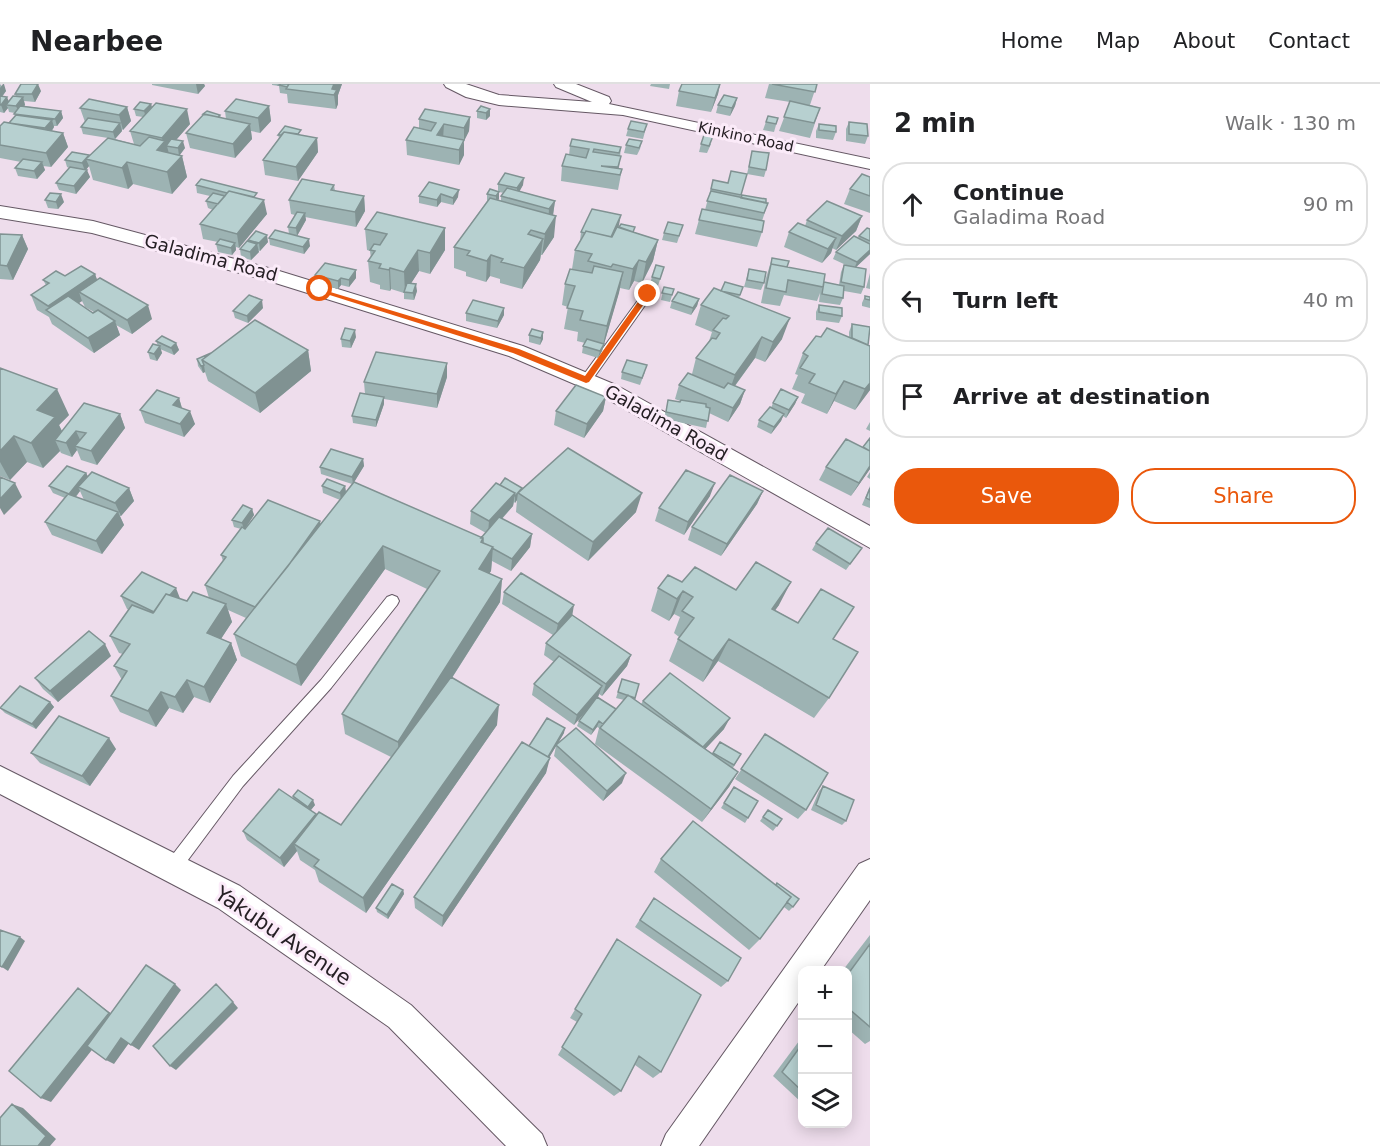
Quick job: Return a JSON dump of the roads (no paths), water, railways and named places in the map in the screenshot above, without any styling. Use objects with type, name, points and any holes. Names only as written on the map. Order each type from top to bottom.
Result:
[{"type":"street","name":"Kinkino Road","points":[[452,84],[472,93],[499,100],[623,110],[870,164]]},
{"type":"street","name":"Kinkino Road","points":[[562,84],[623,110]]},
{"type":"street","name":"Galadima Road","points":[[0,212],[93,227],[276,276],[516,351],[608,390],[870,538]]},
{"type":"street","name":"Yakubu Avenue","points":[[0,779],[229,897],[400,1016],[530,1146]]},
{"type":"street","points":[[678,1146],[870,874]]},
{"type":"lane","points":[[586,380],[648,294]]},
{"type":"lane","points":[[173,867],[238,781],[326,684],[392,601]]}]
